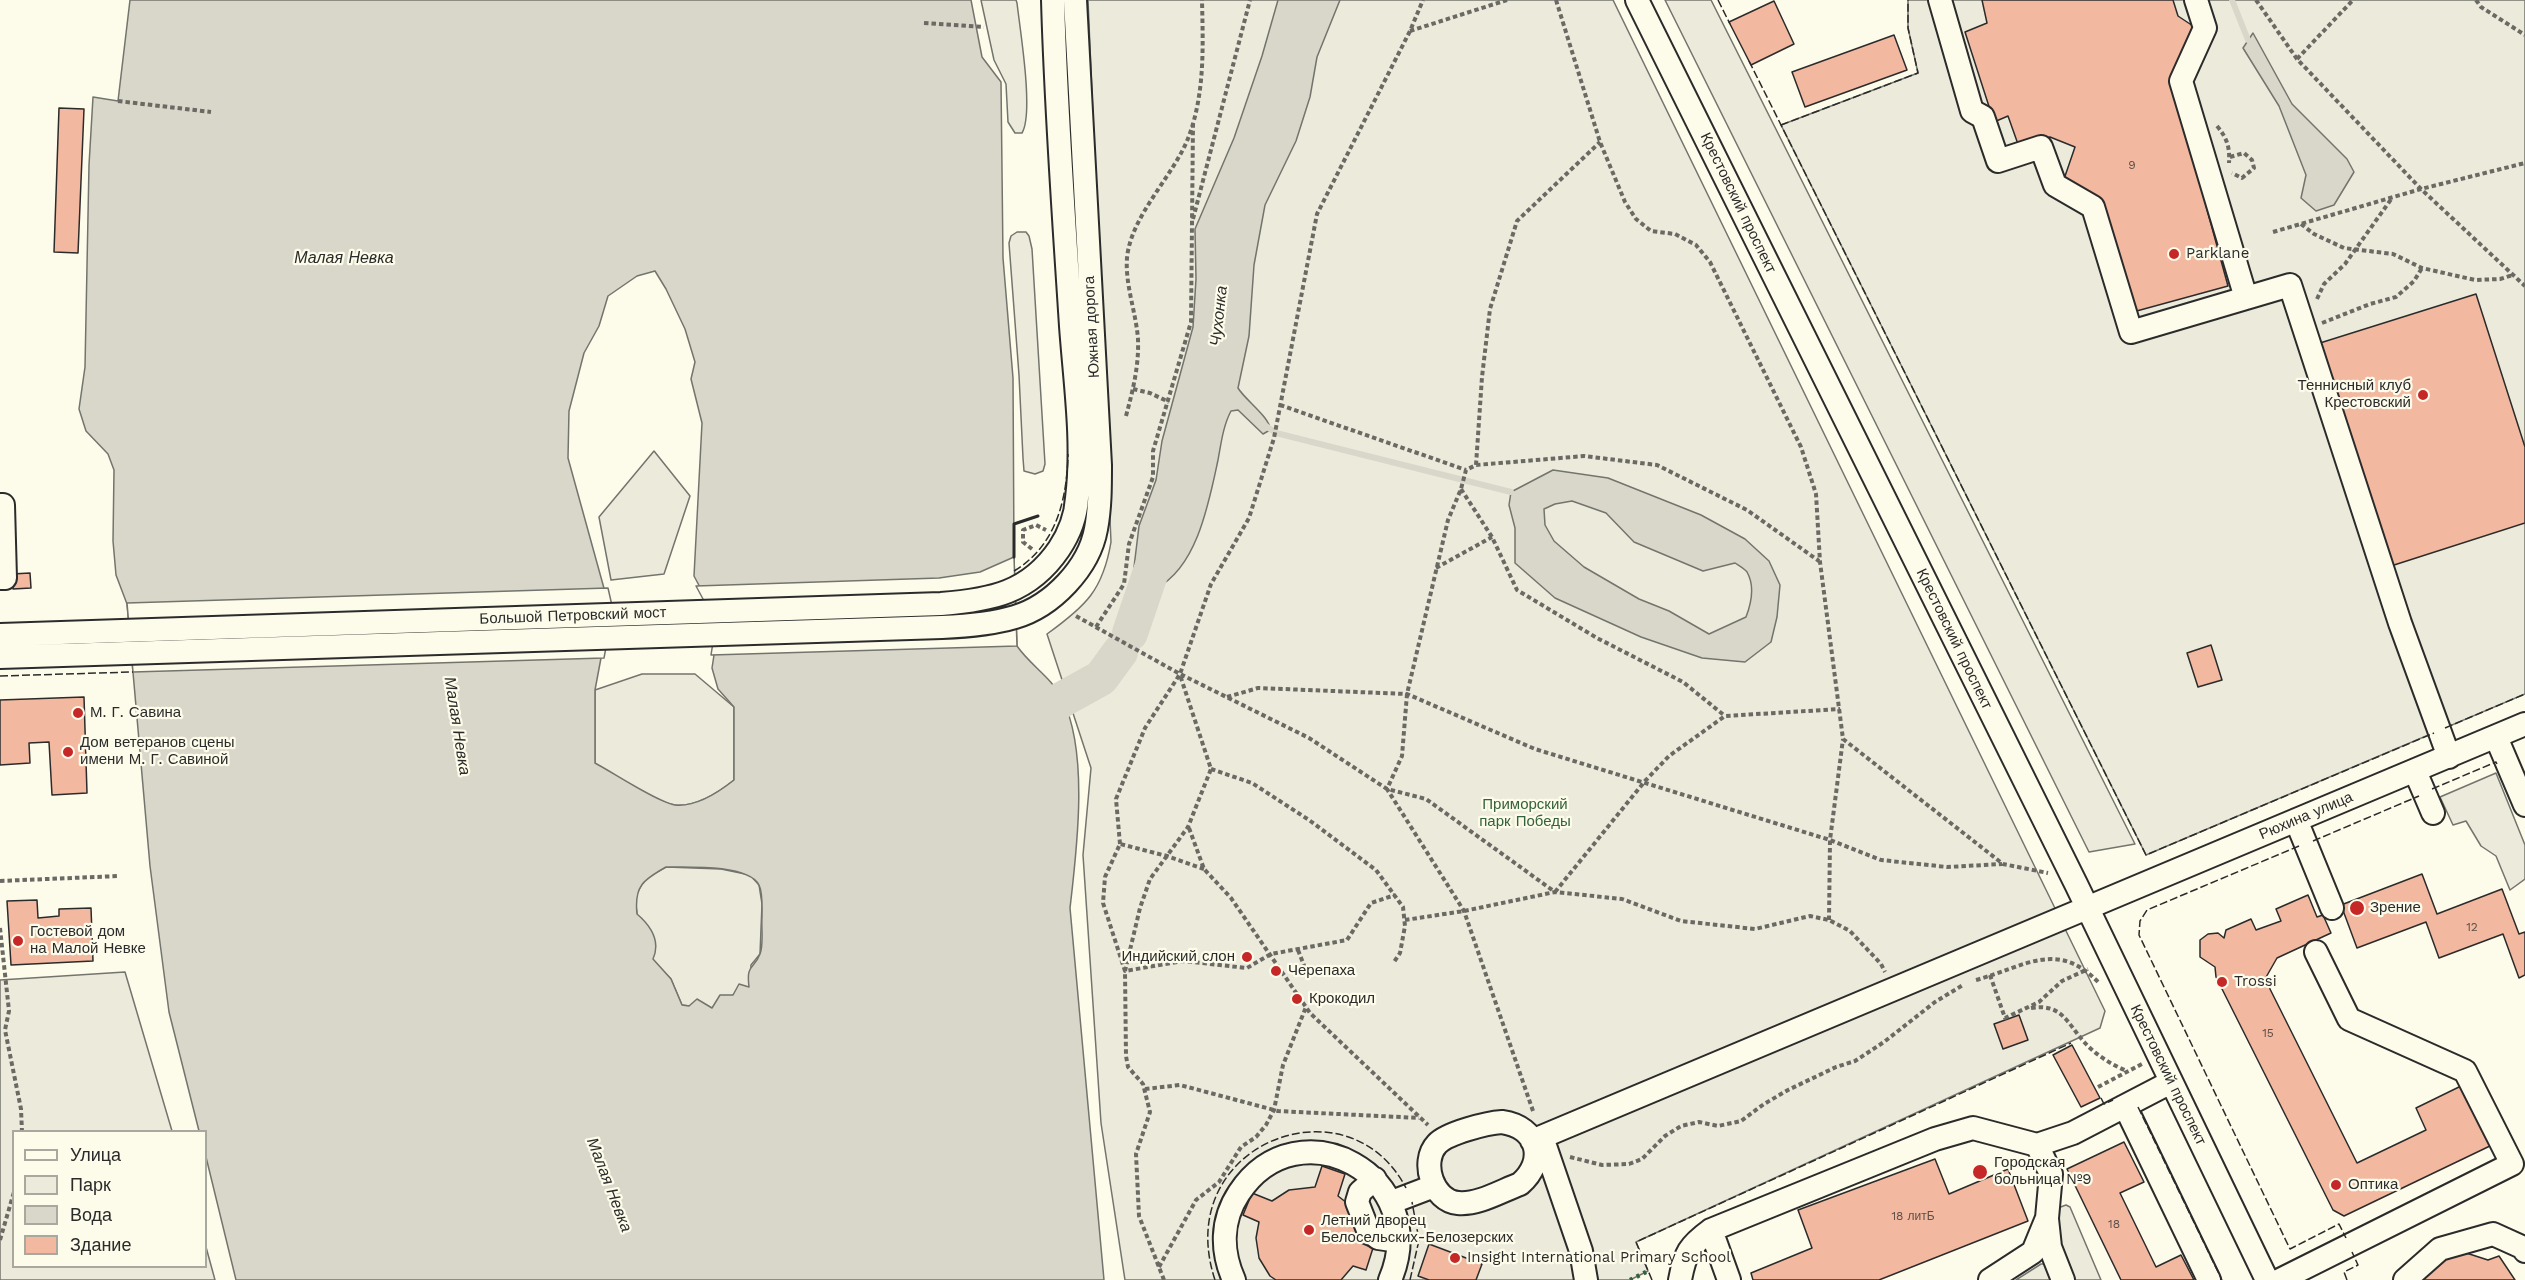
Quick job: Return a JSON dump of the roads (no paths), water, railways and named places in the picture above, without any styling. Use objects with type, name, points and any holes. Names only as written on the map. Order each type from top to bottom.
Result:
[{"type":"street","name":"Южная дорога","points":[[1015,590],[1032,579],[1060,548],[1071,526],[1077,500],[1078,429],[1053,0]]},
{"type":"street","name":"Южная дорога","points":[[1016,617],[1040,604],[1072,578],[1085,559],[1096,532],[1100,501],[1100,446],[1077,68],[1075,0]]},
{"type":"street","name":"Крестовский проспект","points":[[1637,0],[2087,908],[2267,1280]]},
{"type":"street","points":[[1940,0],[1972,111],[1983,117],[1998,161],[2041,147],[2055,185],[2093,207],[2131,332],[2290,285],[2400,623],[2449,757]]},
{"type":"street","points":[[2196,0],[2205,28],[2181,81],[2246,298]]},
{"type":"street","points":[[0,505],[3,505],[5,578],[0,578]]},
{"type":"street","name":"Большой Петровский мост","points":[[130,640],[941,604],[988,598],[1015,590]]},
{"type":"street","name":"Большой Петровский мост","points":[[130,640],[942,627],[966,626],[1016,617]]},
{"type":"street","points":[[0,635],[130,640]]},
{"type":"street","points":[[0,657],[130,640]]},
{"type":"street","name":"Рюхина улица","points":[[1540,1141],[1894,988],[2525,724]]},
{"type":"street","points":[[2496,737],[2525,805]]},
{"type":"street","points":[[2415,771],[2433,813]]},
{"type":"street","points":[[2296,820],[2332,908]]},
{"type":"street","points":[[2280,1280],[2512,1164],[2465,1071],[2349,1019],[2316,952]]},
{"type":"street","points":[[1680,1280],[1684,1260],[1692,1244],[1711,1230],[1935,1139],[1973,1128],[2037,1145],[2073,1133],[2171,1082]]},
{"type":"street","points":[[2125,1106],[2209,1280]]},
{"type":"street","points":[[1540,1141],[1532,1171],[1520,1184],[1474,1201],[1456,1203],[1439,1194],[1434,1186],[1430,1164],[1431,1153],[1435,1145],[1443,1139],[1490,1123],[1502,1122],[1521,1128],[1540,1141],[1581,1251],[1586,1280]]},
{"type":"street","points":[[2063,1280],[2042,1250],[2051,1174],[2073,1133]]},
{"type":"street","points":[[2037,1145],[2051,1174]]},
{"type":"street","points":[[1234,1280],[1226,1260],[1224,1232],[1231,1204],[1247,1180],[1270,1163],[1296,1153],[1325,1153],[1352,1162],[1375,1179],[1392,1202],[1400,1231],[1398,1260],[1390,1280]]},
{"type":"street","points":[[1375,1179],[1360,1192],[1357,1202],[1368,1230],[1378,1238],[1399,1241]]},
{"type":"street","points":[[1392,1202],[1434,1186]]},
{"type":"street","points":[[1711,1230],[1729,1280]]},
{"type":"street","points":[[2405,1280],[2440,1249],[2493,1234],[2525,1251]]},
{"type":"street","points":[[1990,1280],[2042,1250]]},
{"type":"water","name":"Малая Невка","points":[[130,0],[971,0],[982,57],[1001,82],[1003,258],[1013,378],[1017,646],[1062,698],[1076,745],[1078,829],[1070,908],[1104,1280],[236,1280],[207,1161],[207,1130],[199,1130],[169,1012],[150,866],[127,604],[116,575],[113,541],[114,470],[108,454],[86,431],[79,409],[85,367],[89,165],[93,97],[118,101]],"holes":[[[655,271],[685,329],[695,362],[691,379],[702,423],[694,576],[719,623],[712,668],[718,689],[734,707],[734,780],[707,798],[683,805],[675,805],[658,799],[595,763],[595,690],[610,610],[568,458],[569,411],[584,353],[599,326],[608,296],[637,276]],[[666,867],[730,870],[753,878],[759,885],[762,900],[762,945],[758,959],[750,970],[749,987],[739,984],[733,995],[720,995],[712,1008],[697,999],[689,1006],[682,1005],[671,979],[653,959],[655,940],[647,924],[637,914],[636,904],[639,890],[646,880]]]},
{"type":"water","points":[[1278,0],[1340,0],[1317,57],[1310,97],[1296,141],[1265,205],[1254,265],[1249,336],[1238,388],[1266,420],[1270,430],[1263,434],[1238,410],[1231,411],[1224,429],[1210,495],[1199,532],[1182,565],[1156,588],[1147,586],[1134,567],[1139,526],[1156,480],[1162,441],[1193,327],[1196,279],[1195,229],[1234,138]]},
{"type":"water","points":[[2253,33],[2292,104],[2347,159],[2354,172],[2334,205],[2316,211],[2301,198],[2306,175],[2279,106],[2243,48]]},
{"type":"water","points":[[1553,470],[1608,478],[1701,515],[1745,539],[1769,561],[1780,585],[1777,617],[1771,642],[1745,662],[1702,658],[1641,637],[1555,598],[1515,563],[1515,528],[1509,505],[1511,492]],"holes":[[[1572,501],[1606,513],[1634,542],[1703,571],[1735,563],[1743,568],[1747,572],[1752,589],[1746,617],[1709,634],[1669,611],[1639,599],[1584,567],[1554,541],[1545,525],[1544,509],[1555,504]]]},
{"type":"waterway","points":[[2232,0],[2248,40]]},
{"type":"waterway","points":[[1266,426],[1276,433],[1511,492]]},
{"type":"waterway","name":"Чухонка","points":[[1130,633],[1162,539]]},
{"type":"waterway","name":"Чухонка","points":[[1022,729],[1063,699],[1101,678],[1120,652]]},
{"type":"place","name":"Parklane","points":[[2174,254]]},
{"type":"place","name":"Теннисный клуб Крестовский","points":[[2423,395]]},
{"type":"place","name":"М. Г. Савина","points":[[78,713]]},
{"type":"place","name":"Дом ветеранов сцены имени М. Г. Савиной","points":[[68,752]]},
{"type":"place","name":"Зрение","points":[[2357,908]]},
{"type":"place","name":"Гостевой дом на Малой Невке","points":[[18,941]]},
{"type":"place","name":"Индийский слон","points":[[1247,957]]},
{"type":"place","name":"Черепаха","points":[[1276,971]]},
{"type":"place","name":"Trossi","points":[[2222,982]]},
{"type":"place","name":"Крокодил","points":[[1297,999]]},
{"type":"place","name":"Городская больница №9","points":[[1980,1172]]},
{"type":"place","name":"Оптика","points":[[2336,1185]]},
{"type":"place","name":"Летний дворец Белосельских-Белозерских","points":[[1309,1230]]},
{"type":"place","name":"Insight International Primary School","points":[[1455,1258]]},
{"type":"park label","name":"Приморский парк Победы","points":[[1525,814]]}]
